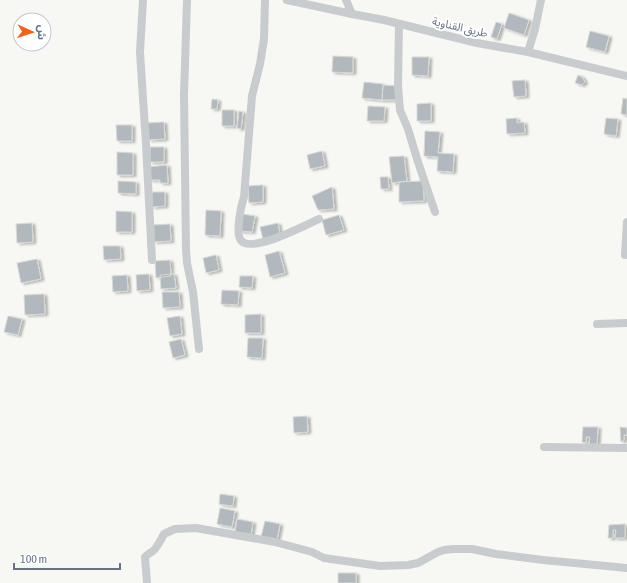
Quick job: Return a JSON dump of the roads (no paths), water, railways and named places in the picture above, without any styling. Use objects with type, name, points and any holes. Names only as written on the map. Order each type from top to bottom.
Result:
[{"type":"street","points":[[143,0],[140,52],[152,260]]},
{"type":"street","points":[[187,0],[184,96],[186,249],[200,349]]},
{"type":"street","points":[[265,0],[264,39],[260,64],[252,96],[244,197],[240,208],[238,230],[239,239],[243,243],[248,244],[262,242],[276,238],[319,219]]},
{"type":"street","name":"طريق القناوية","points":[[287,0],[528,52],[627,76]]},
{"type":"street","points":[[346,0],[352,14]]},
{"type":"street","points":[[528,52],[535,29],[541,0]]},
{"type":"street","points":[[399,24],[397,79],[400,110],[408,129],[435,212]]},
{"type":"street","points":[[625,255],[627,222]]},
{"type":"street","points":[[597,324],[627,323]]},
{"type":"street","points":[[544,447],[627,448]]},
{"type":"street","points":[[147,583],[145,557],[153,551],[161,541],[164,534],[175,529],[196,528],[275,542],[312,552],[324,558],[380,566],[408,565],[418,563],[444,550],[472,549],[496,554],[536,559],[627,568]]}]
